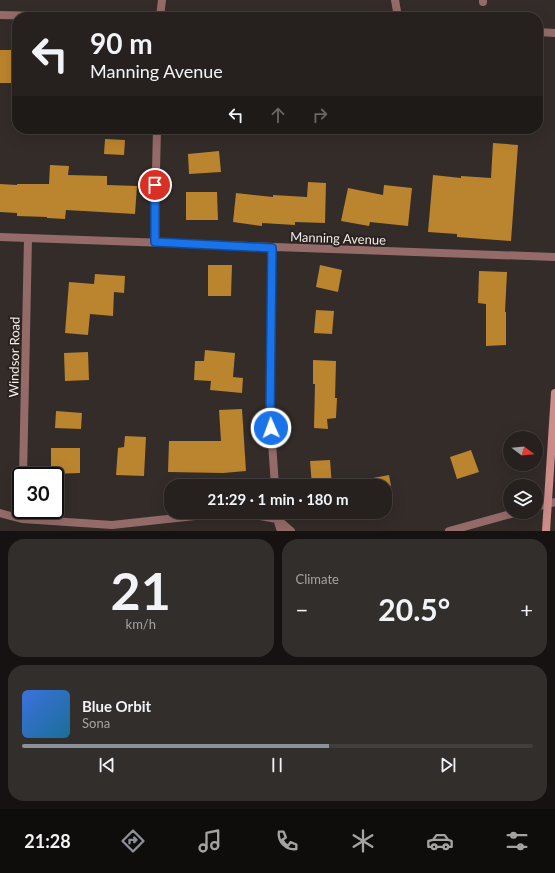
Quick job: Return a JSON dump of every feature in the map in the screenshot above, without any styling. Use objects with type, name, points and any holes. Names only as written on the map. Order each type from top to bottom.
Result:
[{"type":"main road","points":[[546,531],[551,503],[555,393]]},
{"type":"street","points":[[161,12],[162,0]]},
{"type":"street","points":[[395,0],[397,12]]},
{"type":"street","points":[[0,15],[12,15]]},
{"type":"street","points":[[543,32],[555,33]]},
{"type":"street","points":[[155,242],[154,213],[157,134]]},
{"type":"street","name":"Manning Avenue","points":[[0,237],[555,257]]},
{"type":"street","name":"Windsor Road","points":[[23,467],[28,238]]},
{"type":"street","points":[[272,248],[270,414],[275,479]]},
{"type":"street","points":[[0,513],[12,516]]},
{"type":"street","points":[[449,531],[503,516]]},
{"type":"street","points":[[22,519],[112,525],[167,519]]},
{"type":"street","points":[[278,519],[281,531]]},
{"type":"street","points":[[280,519],[291,531]]},
{"type":"building","points":[[0,50],[12,50],[12,83],[0,83]]},
{"type":"building","points":[[105,139],[125,140],[124,155],[104,154]]},
{"type":"building","points":[[493,143],[518,145],[511,241],[457,237],[457,234],[428,232],[433,175],[461,178],[461,176],[491,178]]},
{"type":"building","points":[[219,151],[221,172],[189,174],[188,154]]},
{"type":"building","points":[[50,165],[69,166],[68,175],[107,176],[107,185],[137,186],[135,214],[66,210],[65,219],[17,216],[17,213],[0,212],[0,184],[49,184]]},
{"type":"building","points":[[308,182],[326,183],[325,223],[295,222],[295,225],[262,223],[262,226],[233,222],[236,193],[273,197],[273,195],[307,197]]},
{"type":"building","points":[[384,185],[412,188],[408,226],[370,222],[369,226],[341,221],[348,188],[383,195]]},
{"type":"building","points":[[186,192],[217,192],[218,220],[186,220]]},
{"type":"building","points":[[208,265],[232,265],[231,296],[208,296]]},
{"type":"building","points":[[320,265],[342,270],[338,292],[316,287]]},
{"type":"building","points":[[479,271],[507,272],[505,312],[506,345],[486,346],[486,304],[478,303]]},
{"type":"building","points":[[95,274],[125,276],[124,293],[114,292],[113,316],[90,314],[88,335],[65,333],[69,282],[94,284]]},
{"type":"building","points":[[316,310],[334,311],[332,334],[314,333]]},
{"type":"building","points":[[205,350],[235,353],[233,377],[243,378],[242,393],[210,390],[211,381],[194,380],[195,361],[204,361]]},
{"type":"building","points":[[88,352],[89,380],[65,381],[64,353]]},
{"type":"building","points":[[313,360],[336,361],[336,418],[327,419],[328,429],[314,428],[315,384],[313,384]]},
{"type":"building","points":[[242,409],[246,471],[223,473],[168,472],[169,441],[221,441],[219,410]]},
{"type":"building","points":[[56,411],[82,413],[81,429],[55,428]]},
{"type":"building","points":[[125,436],[146,437],[144,476],[116,475],[118,448],[124,447]]},
{"type":"building","points":[[51,448],[80,448],[80,473],[64,474],[64,467],[51,467]]},
{"type":"building","points":[[471,450],[479,472],[457,479],[450,457]]},
{"type":"building","points":[[330,460],[331,479],[311,479],[310,461]]},
{"type":"building","points":[[389,475],[390,479],[368,479]]},
{"type":"route","points":[[155,185],[155,242],[272,248],[271,428]]}]
